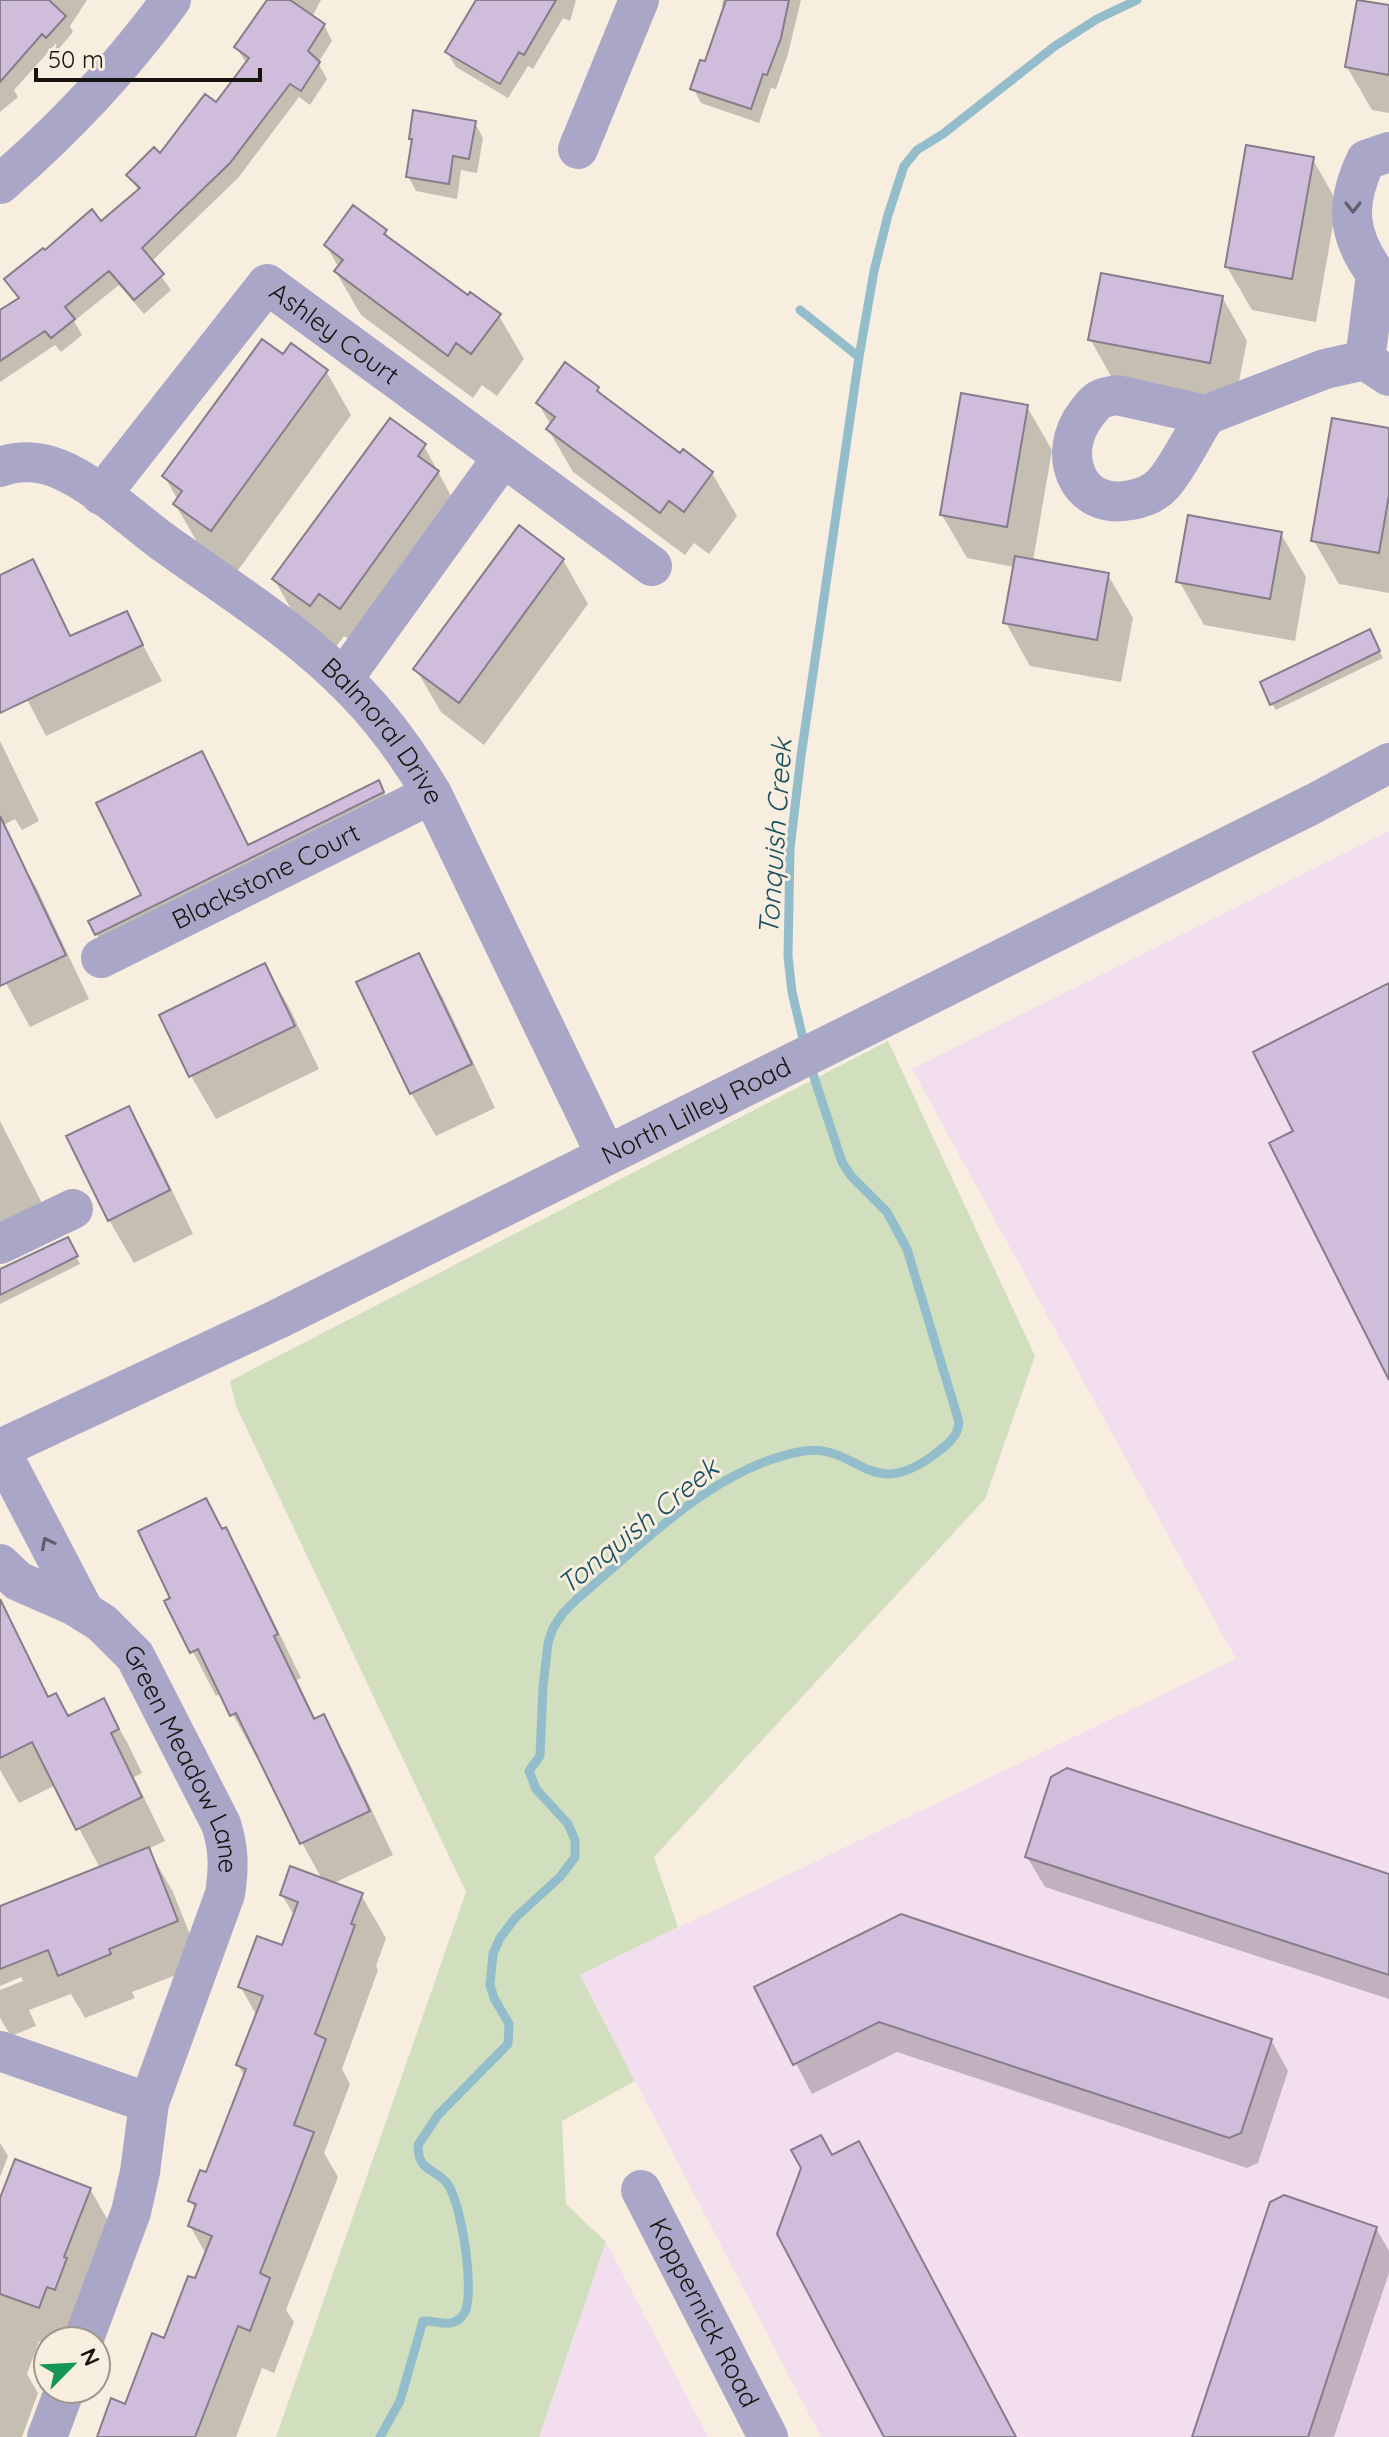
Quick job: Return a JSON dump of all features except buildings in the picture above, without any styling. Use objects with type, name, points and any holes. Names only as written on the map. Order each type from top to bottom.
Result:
[{"type":"street","points":[[0,184],[44,145],[83,104],[146,34],[171,0]]},
{"type":"street","points":[[578,149],[639,0]]},
{"type":"street","points":[[1206,415],[1325,369],[1377,368],[1382,270],[1359,252],[1351,212],[1354,185],[1366,160],[1389,152]]},
{"type":"street","name":"Ashley Court","points":[[101,495],[267,284],[652,566]]},
{"type":"street","points":[[343,679],[503,457]]},
{"type":"street","name":"Balmoral Drive","points":[[0,467],[30,462],[47,464],[63,470],[101,495],[308,648],[343,679],[389,728],[432,794],[606,1155]]},
{"type":"street","name":"North Lilley Road","points":[[0,1449],[278,1319],[1315,803],[1389,763]]},
{"type":"street","name":"Blackstone Court","points":[[101,958],[432,794]]},
{"type":"street","points":[[0,1244],[73,1209]]},
{"type":"street","points":[[0,1449],[84,1611]]},
{"type":"street","name":"Green Meadow Lane","points":[[0,1564],[18,1581],[84,1611],[102,1623],[135,1656],[221,1824],[227,1844],[229,1869],[225,1894],[149,2103],[131,2212],[89,2325]]},
{"type":"street","points":[[0,2051],[149,2103]]},
{"type":"street","name":"Koppernick Road","points":[[641,2190],[768,2437]]},
{"type":"street","points":[[47,2437],[59,2405]]},
{"type":"shaded area","points":[[1389,831],[1389,2437],[821,2437],[580,1975],[1236,1659],[912,1069]]},
{"type":"shaded area","points":[[606,2242],[708,2437],[539,2437]]},
{"type":"green space","points":[[888,1041],[1035,1356],[985,1499],[654,1857],[678,1927],[580,1975],[635,2081],[562,2121],[566,2204],[606,2242],[539,2437],[276,2437],[466,1892],[236,1406],[230,1381]]},
{"type":"waterway","name":"Tonquish Creek","points":[[805,1047],[792,992],[788,956],[790,849],[859,357],[874,271],[888,215],[904,166],[917,150],[943,134],[1055,46],[1097,19],[1137,0]]},
{"type":"waterway","points":[[800,310],[859,357]]},
{"type":"waterway","name":"Tonquish Creek","points":[[380,2437],[400,2401],[423,2321],[454,2322],[463,2315],[467,2305],[468,2270],[457,2207],[446,2182],[420,2160],[418,2145],[438,2115],[508,2044],[509,2024],[490,1985],[493,1954],[500,1938],[516,1917],[560,1877],[575,1857],[575,1840],[568,1824],[536,1789],[529,1771],[540,1756],[543,1687],[548,1643],[553,1628],[577,1599],[655,1532],[682,1510],[740,1473],[771,1459],[804,1451],[822,1451],[879,1473],[894,1474],[913,1468],[935,1454],[957,1432],[959,1422],[907,1249],[887,1212],[851,1176],[842,1162],[810,1065]]}]
